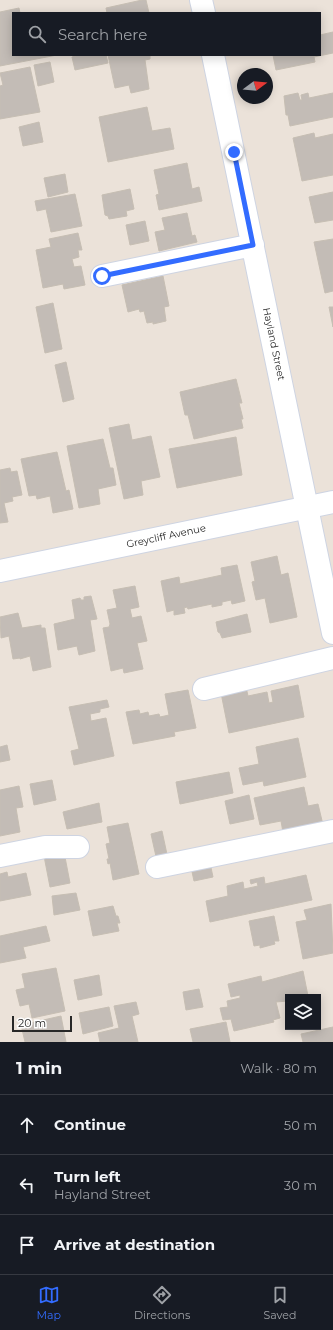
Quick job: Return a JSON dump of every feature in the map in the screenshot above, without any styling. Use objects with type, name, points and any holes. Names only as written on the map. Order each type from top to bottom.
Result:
[{"type":"street","points":[[202,0],[204,12]]},
{"type":"street","name":"Hayland Street","points":[[213,56],[333,633]]},
{"type":"street","points":[[102,276],[253,245]]},
{"type":"street","name":"Greycliff Avenue","points":[[0,571],[333,502]]},
{"type":"street","points":[[204,688],[333,658]]},
{"type":"street","points":[[157,867],[333,831]]},
{"type":"street","points":[[0,856],[45,847],[78,847]]},
{"type":"building","points":[[146,0],[149,12],[107,12],[106,8]]},
{"type":"building","points":[[19,8],[20,12],[12,12],[12,56],[52,56],[0,66],[0,12]]},
{"type":"building","points":[[333,32],[333,53],[321,56],[321,35]]},
{"type":"building","points":[[106,56],[108,63],[75,70],[72,57]]},
{"type":"building","points":[[108,56],[150,56],[150,59],[145,60],[149,89],[131,93],[129,85],[115,88]]},
{"type":"building","points":[[273,56],[319,56],[314,57],[315,62],[276,70]]},
{"type":"building","points":[[50,62],[54,82],[38,86],[34,65]]},
{"type":"building","points":[[30,67],[40,112],[0,119],[0,86],[3,85],[0,73]]},
{"type":"building","points":[[298,93],[300,100],[302,100],[301,95],[308,93],[309,98],[333,93],[333,117],[290,126],[288,115],[286,115],[284,96]]},
{"type":"building","points":[[147,107],[152,131],[170,128],[174,149],[108,162],[99,117]]},
{"type":"building","points":[[39,122],[43,142],[23,146],[19,127]]},
{"type":"building","points":[[314,133],[315,138],[333,134],[333,175],[302,181],[293,138]]},
{"type":"building","points":[[187,163],[192,189],[199,187],[202,201],[159,210],[156,195],[159,194],[154,170]]},
{"type":"building","points":[[65,174],[68,192],[48,197],[44,178]]},
{"type":"building","points":[[130,189],[134,209],[126,211],[127,216],[109,219],[108,216],[105,215],[102,195]]},
{"type":"building","points":[[333,192],[333,220],[315,223],[309,197]]},
{"type":"building","points":[[75,194],[82,226],[51,232],[46,209],[37,211],[35,201]]},
{"type":"building","points":[[187,213],[192,236],[195,235],[197,242],[159,251],[155,232],[165,230],[162,218]]},
{"type":"building","points":[[145,221],[149,241],[130,245],[126,225]]},
{"type":"building","points":[[78,233],[82,250],[78,250],[79,257],[72,259],[74,267],[81,266],[85,285],[64,289],[63,284],[43,288],[36,250],[51,247],[49,239]]},
{"type":"building","points":[[333,239],[333,291],[325,293],[314,242]]},
{"type":"building","points":[[163,276],[169,306],[164,307],[166,321],[153,324],[153,322],[147,323],[144,311],[140,312],[139,309],[128,312],[122,285]]},
{"type":"building","points":[[53,303],[62,349],[45,353],[36,307]]},
{"type":"building","points":[[329,307],[333,307],[333,327]]},
{"type":"building","points":[[66,362],[74,399],[63,402],[55,365]]},
{"type":"building","points":[[236,379],[242,403],[239,403],[243,419],[241,419],[243,428],[194,439],[188,415],[185,415],[180,392]]},
{"type":"building","points":[[129,424],[132,440],[151,436],[160,477],[141,481],[143,495],[124,499],[109,428]]},
{"type":"building","points":[[236,437],[242,475],[177,488],[169,449]]},
{"type":"building","points":[[103,439],[110,468],[113,468],[116,485],[98,489],[100,504],[79,508],[67,446]]},
{"type":"building","points":[[57,452],[66,491],[69,490],[73,509],[53,513],[50,496],[37,499],[36,495],[29,496],[21,459]]},
{"type":"building","points":[[10,468],[11,472],[17,471],[22,495],[12,497],[13,501],[4,503],[8,522],[0,523],[0,470]]},
{"type":"building","points":[[277,556],[281,575],[288,573],[297,617],[270,623],[265,598],[256,600],[252,582],[255,581],[251,562]]},
{"type":"building","points":[[237,565],[245,601],[232,604],[231,600],[222,602],[222,605],[212,607],[212,604],[188,609],[187,607],[184,608],[185,613],[174,615],[174,610],[167,612],[161,581],[179,577],[180,584],[222,575],[221,568]]},
{"type":"building","points":[[135,586],[139,607],[130,609],[132,618],[141,616],[147,641],[137,643],[143,669],[124,673],[123,668],[111,671],[103,628],[109,627],[110,624],[107,610],[117,608],[113,590]]},
{"type":"building","points":[[91,596],[97,619],[90,620],[95,651],[79,655],[77,646],[58,650],[54,624],[75,619],[72,600],[80,598],[81,600],[84,600],[84,597]]},
{"type":"building","points":[[18,613],[22,628],[41,625],[41,628],[45,628],[51,667],[33,671],[30,656],[20,659],[13,659],[9,636],[1,638],[0,617]]},
{"type":"building","points":[[247,614],[251,632],[222,638],[218,632],[216,622]]},
{"type":"building","points":[[298,685],[304,717],[229,733],[221,693],[246,687],[248,696],[267,692],[269,703],[273,702],[271,691]]},
{"type":"building","points":[[188,690],[196,728],[174,732],[175,736],[133,744],[126,712],[139,710],[140,714],[148,712],[149,716],[159,714],[160,717],[169,715],[165,694]]},
{"type":"building","points":[[107,700],[109,707],[100,709],[100,712],[90,714],[91,721],[106,718],[114,756],[74,765],[71,751],[79,749],[69,707]]},
{"type":"building","points":[[298,738],[306,777],[264,786],[263,781],[243,785],[239,768],[259,764],[256,747]]},
{"type":"building","points":[[7,745],[10,760],[0,762],[0,747]]},
{"type":"building","points":[[229,772],[233,793],[180,804],[176,782]]},
{"type":"building","points":[[52,780],[56,800],[34,805],[30,784]]},
{"type":"building","points":[[19,786],[23,807],[16,808],[20,832],[0,836],[0,790]]},
{"type":"building","points":[[304,787],[308,806],[318,804],[324,829],[284,838],[281,821],[260,825],[254,798]]},
{"type":"building","points":[[249,795],[254,819],[230,824],[225,801]]},
{"type":"building","points":[[99,803],[102,822],[67,829],[63,812]]},
{"type":"building","points":[[128,823],[139,874],[113,880],[110,863],[108,864],[107,859],[109,859],[106,844],[110,843],[107,827]]},
{"type":"building","points":[[162,831],[168,859],[157,861],[151,834]]},
{"type":"building","points":[[64,852],[70,883],[50,887],[44,856]]},
{"type":"building","points":[[210,863],[213,877],[194,881],[191,867]]},
{"type":"building","points":[[7,872],[8,877],[26,873],[31,895],[0,901],[0,874]]},
{"type":"building","points":[[306,875],[312,900],[210,922],[206,901],[228,896],[227,886],[243,882],[244,889],[258,886],[257,882],[251,884],[250,880],[264,877],[265,884]]},
{"type":"building","points":[[76,893],[80,910],[54,915],[52,896]]},
{"type":"building","points":[[331,904],[333,953],[303,959],[296,922],[307,920],[304,910]]},
{"type":"building","points":[[113,906],[120,923],[117,923],[119,931],[93,936],[88,911]]},
{"type":"building","points":[[274,916],[279,941],[274,941],[275,944],[260,948],[260,945],[254,946],[249,921]]},
{"type":"building","points":[[46,926],[50,941],[23,947],[26,958],[0,963],[0,936]]},
{"type":"building","points":[[56,968],[65,1011],[32,1018],[29,1004],[20,1006],[16,990],[25,988],[22,974]]},
{"type":"building","points":[[303,971],[308,994],[285,994],[285,1001],[276,1002],[280,1018],[273,1020],[274,1022],[234,1031],[231,1019],[223,1020],[220,1008],[228,1007],[227,1001],[240,998],[240,995],[231,997],[228,984],[261,976],[262,982]]},
{"type":"building","points":[[99,975],[102,995],[78,1000],[74,980]]},
{"type":"building","points":[[199,989],[203,1007],[186,1010],[183,992]]},
{"type":"building","points":[[136,1002],[139,1014],[132,1016],[138,1042],[100,1042],[98,1033],[119,1028],[114,1006]]},
{"type":"building","points":[[109,1007],[113,1026],[83,1034],[79,1013]]},
{"type":"building","points":[[61,1016],[66,1042],[25,1042],[21,1025]]},
{"type":"building","points":[[226,1022],[230,1042],[193,1042],[190,1029]]},
{"type":"building","points":[[333,1027],[333,1042],[303,1042],[301,1034]]},
{"type":"route","points":[[102,276],[253,245],[234,152]]}]
